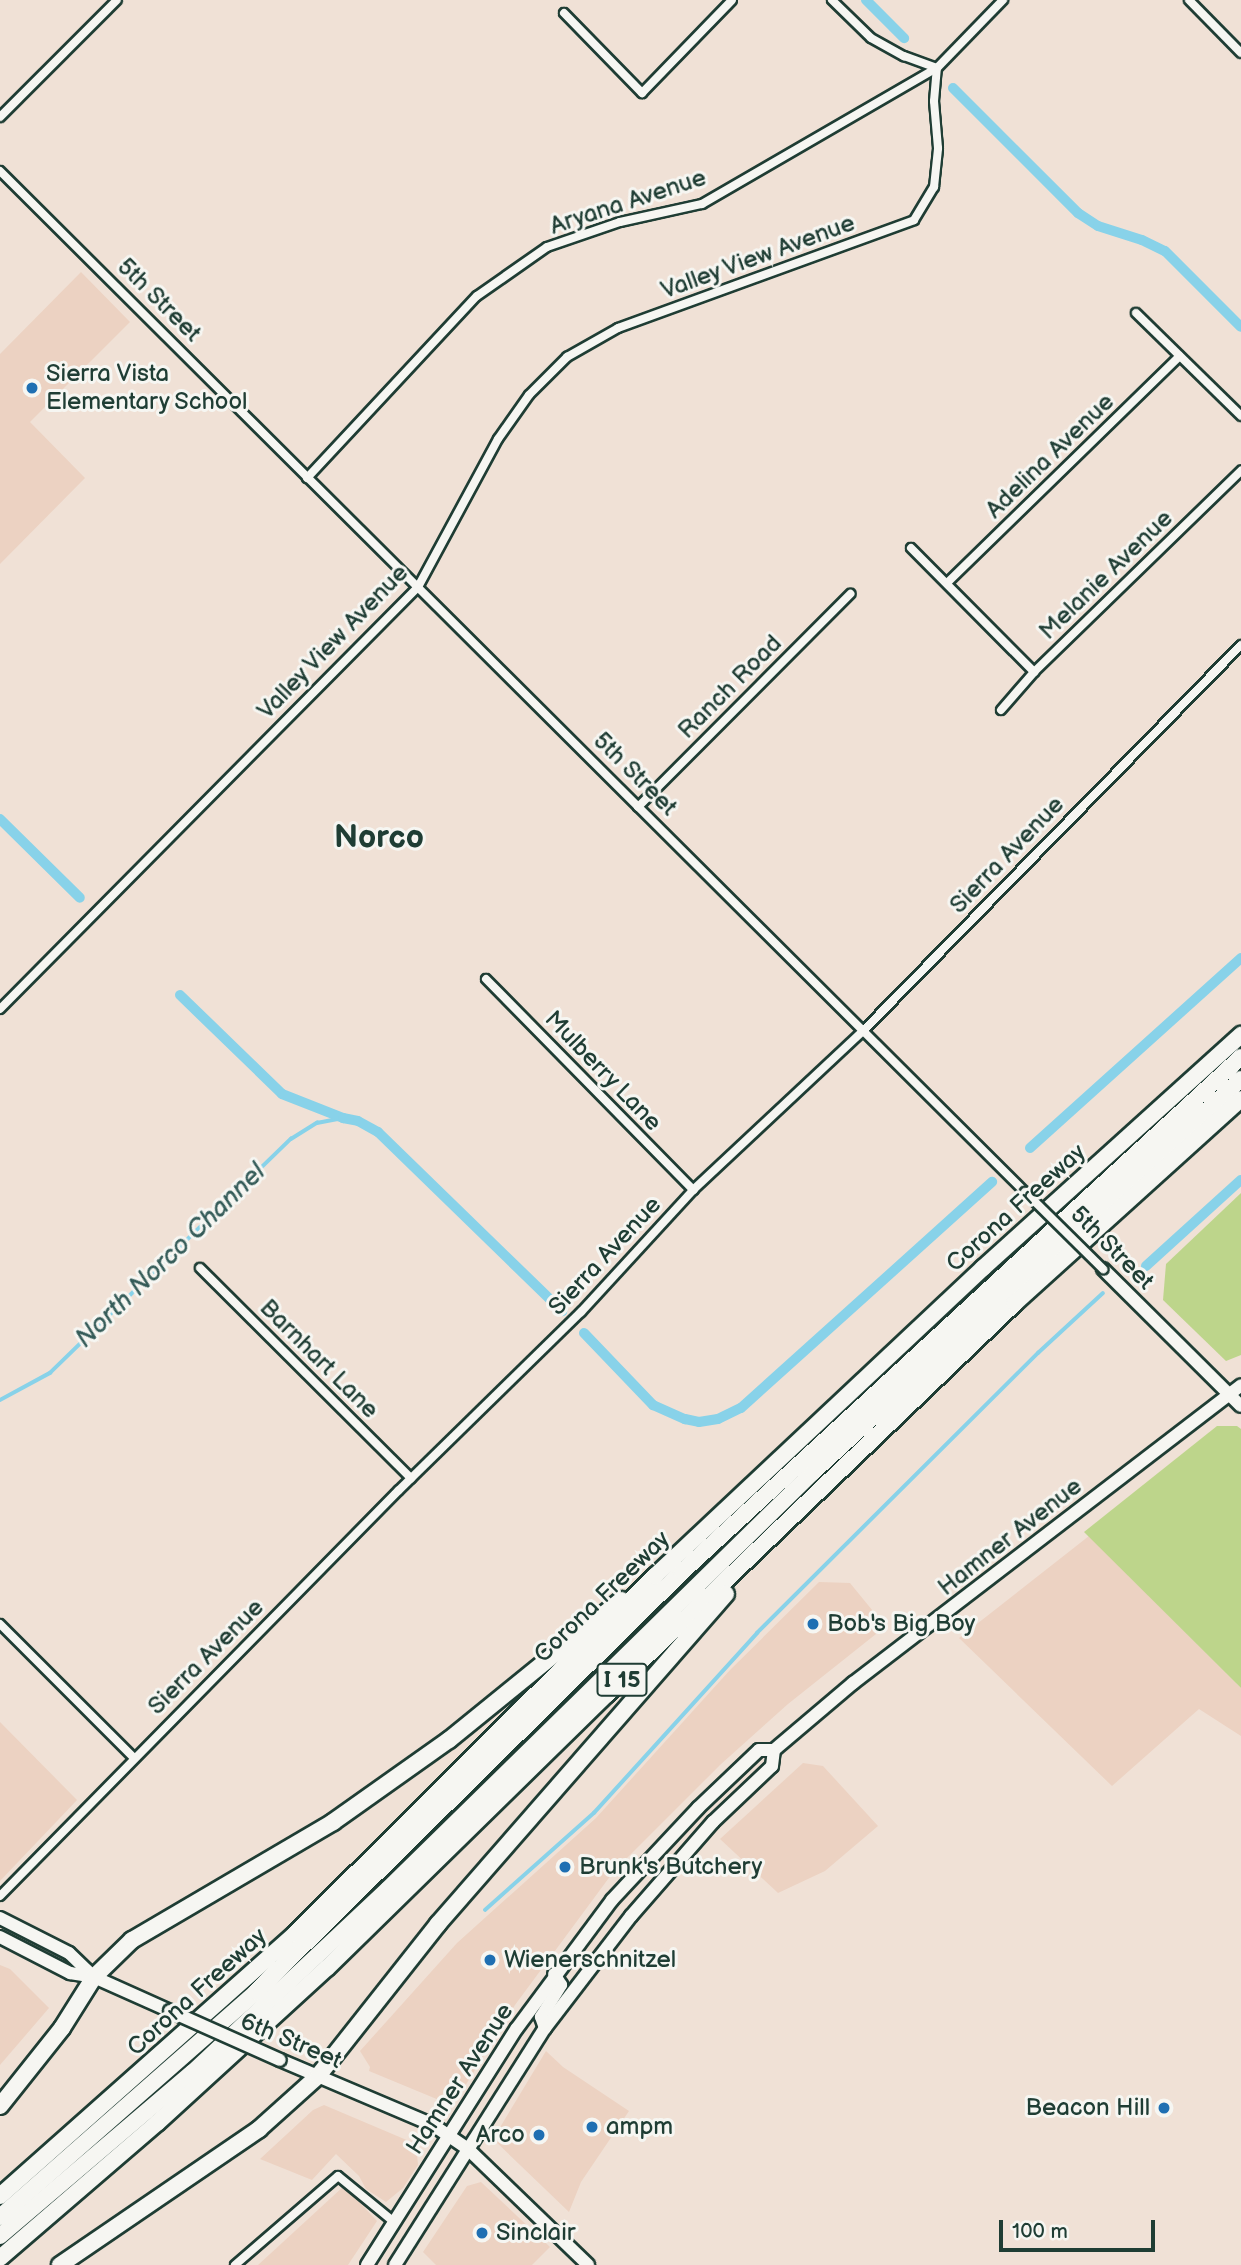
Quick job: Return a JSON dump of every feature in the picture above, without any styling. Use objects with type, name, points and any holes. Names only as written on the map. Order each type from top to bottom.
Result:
[{"type":"highway","name":"Corona Freeway","points":[[0,2196],[295,1934],[655,1576],[983,1268],[1241,1035]]},
{"type":"highway","points":[[0,2217],[256,1992],[682,1572],[1241,1057]]},
{"type":"highway","points":[[0,2236],[212,2053],[388,1889],[813,1472],[1241,1079]]},
{"type":"highway","name":"I 15","points":[[0,2258],[157,2123],[327,1968],[1015,1303],[1241,1098]]},
{"type":"highway","points":[[60,2265],[259,2129],[317,2076],[438,1924],[682,1642],[827,1484]]},
{"type":"highway","points":[[0,2106],[62,2028],[94,1978],[132,1940],[333,1822],[428,1755],[601,1614],[655,1576]]},
{"type":"main road","name":"5th Street","points":[[1103,1269],[1241,1406]]},
{"type":"main road","name":"Hamner Avenue","points":[[368,2265],[448,2135],[554,1974],[612,1900],[698,1808],[759,1750],[774,1750],[853,1683],[1241,1385]]},
{"type":"main road","name":"Hamner Avenue","points":[[395,2265],[545,2028],[631,1916],[713,1822],[772,1766],[774,1750]]},
{"type":"main road","name":"6th Street","points":[[0,1918],[69,1953],[94,1978]]},
{"type":"main road","name":"6th Street","points":[[0,1937],[69,1973],[94,1978],[433,2125],[468,2149],[588,2265]]},
{"type":"main road","points":[[545,2028],[541,2017],[561,1985],[554,1974]]},
{"type":"street","points":[[0,117],[117,0]]},
{"type":"street","points":[[564,13],[642,93],[732,0]]},
{"type":"street","points":[[832,0],[872,38],[904,56],[937,68],[1003,0]]},
{"type":"street","points":[[1189,0],[1241,53]]},
{"type":"street","name":"Aryana Avenue","points":[[307,478],[477,296],[547,247],[620,222],[702,204],[937,68]]},
{"type":"street","name":"Valley View Avenue","points":[[0,1009],[418,587],[498,439],[529,395],[567,357],[618,328],[914,220],[934,187],[938,148],[934,101],[937,68]]},
{"type":"street","name":"5th Street","points":[[0,172],[1103,1269]]},
{"type":"street","points":[[1136,313],[1241,416]]},
{"type":"street","name":"Adelina Avenue","points":[[947,583],[1180,356]]},
{"type":"street","name":"Melanie Avenue","points":[[1001,710],[1034,672],[1241,471]]},
{"type":"street","points":[[911,548],[1034,672]]},
{"type":"street","name":"Ranch Road","points":[[638,807],[850,594]]},
{"type":"street","name":"Sierra Avenue","points":[[0,1896],[133,1757],[411,1478],[561,1333],[692,1190],[864,1030],[1241,645]]},
{"type":"street","name":"Mulberry Lane","points":[[485,979],[692,1190]]},
{"type":"street","name":"Barnhart Lane","points":[[200,1268],[411,1478]]},
{"type":"street","points":[[0,1624],[133,1757]]},
{"type":"street","points":[[234,2265],[338,2176],[394,2222]]},
{"type":"shaded area","name":"Sierra Vista Elementary School","points":[[81,272],[130,322],[30,422],[85,478],[0,564],[0,354]]},
{"type":"shaded area","points":[[1089,1536],[1241,1688],[1241,1736],[1199,1709],[1112,1786],[959,1638]]},
{"type":"shaded area","points":[[819,1582],[850,1583],[877,1616],[870,1626],[876,1634],[788,1704],[720,1765],[614,1871],[515,2005],[462,2091],[453,2098],[439,2100],[369,2071],[370,2067],[360,2051],[457,1943],[596,1818],[730,1670]]},
{"type":"shaded area","points":[[0,1722],[77,1800],[0,1881]]},
{"type":"shaded area","points":[[803,1763],[823,1766],[878,1826],[825,1871],[778,1893],[720,1839]]},
{"type":"shaded area","points":[[0,1965],[10,1969],[49,2008],[0,2065]]},
{"type":"shaded area","points":[[546,2051],[563,2067],[629,2111],[581,2182],[569,2212],[493,2139]]},
{"type":"shaded area","points":[[324,2105],[416,2144],[418,2165],[403,2188],[386,2202],[366,2189],[359,2176],[336,2154],[312,2180],[260,2159],[313,2110]]},
{"type":"shaded area","points":[[481,2182],[550,2247],[532,2265],[436,2265],[423,2252],[467,2186]]},
{"type":"shaded area","points":[[344,2186],[377,2221],[348,2265],[258,2265]]},
{"type":"green space","points":[[1241,1193],[1241,1355],[1226,1361],[1163,1300],[1166,1264]]},
{"type":"green space","points":[[1217,1426],[1237,1426],[1241,1429],[1241,1688],[1084,1532]]},
{"type":"waterway","points":[[866,0],[904,38]]},
{"type":"waterway","points":[[953,88],[1078,213],[1098,226],[1142,240],[1165,251],[1241,327]]},
{"type":"waterway","points":[[0,819],[80,898]]},
{"type":"waterway","points":[[1030,1148],[1241,958]]},
{"type":"waterway","points":[[180,995],[282,1094],[343,1118],[358,1121],[378,1132],[562,1311]]},
{"type":"waterway","name":"North Norco Channel","points":[[0,1400],[50,1373],[291,1139],[317,1123],[343,1118]]},
{"type":"waterway","points":[[1146,1266],[1241,1180]]},
{"type":"waterway","points":[[584,1333],[653,1405],[685,1419],[699,1422],[718,1419],[741,1408],[992,1182]]},
{"type":"waterway","points":[[485,1910],[594,1813],[757,1633],[1038,1353],[1103,1293]]},
{"type":"place","name":"Sierra Vista Elementary School","points":[[32,388]]},
{"type":"place","name":"Bob's Big Boy","points":[[813,1624]]},
{"type":"place","name":"Brunk's Butchery","points":[[565,1867]]},
{"type":"place","name":"Wienerschnitzel","points":[[490,1960]]},
{"type":"place","name":"Beacon Hill","points":[[1164,2108]]},
{"type":"place","name":"ampm","points":[[592,2127]]},
{"type":"place","name":"Arco","points":[[539,2135]]},
{"type":"place","name":"Sinclair","points":[[482,2233]]},
{"type":"district","name":"Norco","points":[[379,838]]}]
